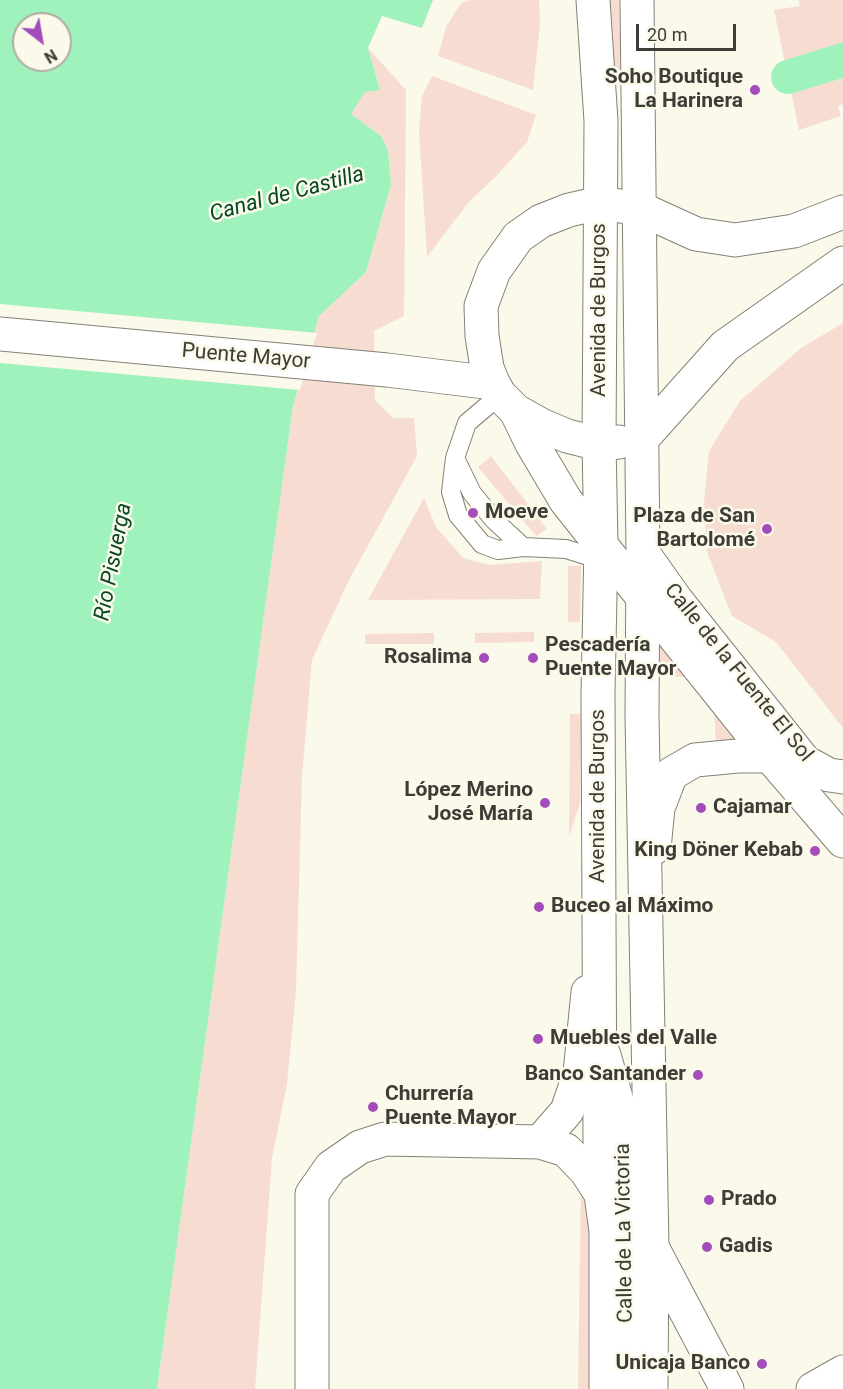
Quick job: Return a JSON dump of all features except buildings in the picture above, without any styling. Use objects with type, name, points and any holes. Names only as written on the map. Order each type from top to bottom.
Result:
[{"type":"main road","name":"Avenida de Burgos","points":[[593,0],[600,102],[599,925],[601,1194],[606,1231],[606,1389]]},
{"type":"main road","name":"Avenida de Burgos","points":[[638,0],[642,594],[652,1247],[651,1389]]},
{"type":"main road","points":[[600,203],[640,210],[696,234],[735,240],[794,231],[843,212]]},
{"type":"main road","name":"Calle de la Fuente El Sol","points":[[600,203],[569,210],[541,220],[518,237],[494,271],[481,306],[482,336],[487,368],[566,501],[601,552],[642,594],[770,756],[843,841]]},
{"type":"main road","points":[[503,396],[541,425],[567,436],[599,444],[641,440],[725,346],[843,263]]},
{"type":"main road","name":"Puente Mayor","points":[[0,334],[387,370],[503,396]]},
{"type":"main road","name":"Calle de la Fuente El Sol","points":[[643,553],[677,601],[805,762],[829,776],[843,777]]},
{"type":"main road","name":"Calle de la Fuente El Sol","points":[[647,921],[658,808],[671,774],[695,760],[770,756]]},
{"type":"main road","points":[[540,1142],[567,1111],[580,1073],[585,1010],[599,925]]},
{"type":"main road","name":"Calle de La Victoria","points":[[601,1045],[622,1119],[629,1210],[627,1389]]},
{"type":"main road","points":[[312,1389],[312,1194],[331,1167],[360,1147],[385,1139],[540,1142],[566,1150],[586,1171],[601,1194]]},
{"type":"main road","name":"Calle de La Victoria","points":[[652,1247],[727,1389]]},
{"type":"main road","points":[[813,1389],[843,1372]]},
{"type":"lane","points":[[503,396],[467,423],[455,458],[450,492],[458,515],[482,544],[498,550],[523,548],[601,552]]},
{"type":"lane","points":[[455,458],[471,493],[494,520],[523,548]]},
{"type":"shaded area","points":[[471,0],[539,0],[540,24],[533,90],[438,56],[446,27],[461,3]]},
{"type":"shaded area","points":[[610,0],[619,0],[623,81],[614,82]]},
{"type":"shaded area","points":[[799,0],[843,0],[843,104],[838,106],[841,116],[799,130],[774,10],[800,6]]},
{"type":"shaded area","points":[[368,48],[406,90],[404,316],[374,331],[375,400],[393,418],[414,418],[417,456],[348,582],[312,660],[302,775],[296,991],[287,1084],[272,1158],[255,1389],[157,1389],[293,406],[319,315],[366,272],[391,185],[388,150],[381,136],[350,114],[365,92],[380,89]]},
{"type":"shaded area","points":[[432,76],[536,115],[527,142],[468,203],[427,257],[419,131],[422,96]]},
{"type":"shaded area","name":"Plaza de San Bartolomé","points":[[843,323],[843,728],[776,642],[732,616],[707,552],[704,502],[709,451],[740,401],[801,348]]},
{"type":"shaded area","points":[[491,456],[547,529],[536,536],[478,467]]},
{"type":"shaded area","points":[[424,498],[436,527],[463,558],[489,565],[542,561],[540,599],[368,600]]},
{"type":"shaded area","points":[[568,566],[581,566],[580,622],[568,622]]},
{"type":"shaded area","points":[[534,632],[534,642],[475,643],[475,633]]},
{"type":"shaded area","points":[[434,633],[434,644],[365,644],[365,634]]},
{"type":"shaded area","points":[[657,634],[690,677],[658,677]]},
{"type":"shaded area","points":[[714,706],[745,747],[716,747]]},
{"type":"shaded area","points":[[570,714],[581,714],[580,803],[569,836]]},
{"type":"shaded area","points":[[581,1181],[591,1195],[589,1389],[578,1389]]},
{"type":"water","name":"Río Pisuerga","points":[[0,0],[433,0],[422,28],[382,16],[368,48],[380,90],[365,92],[351,114],[381,136],[388,150],[391,185],[366,272],[319,316],[293,406],[157,1389],[0,1389]]},
{"type":"pier","points":[[0,304],[317,333],[300,390],[0,363]]},
{"type":"waterway","name":"Canal de Castilla","points":[[788,77],[843,60]]},
{"type":"place","name":"Soho Boutique La Harinera","points":[[755,90]]},
{"type":"place","name":"Moeve","points":[[473,513]]},
{"type":"place","name":"Plaza de San Bartolomé","points":[[767,529]]},
{"type":"place","name":"Rosalima","points":[[484,658]]},
{"type":"place","name":"Pescadería Puente Mayor","points":[[533,658]]},
{"type":"place","name":"López Merino José María","points":[[545,803]]},
{"type":"place","name":"Cajamar","points":[[701,808]]},
{"type":"place","name":"King Döner Kebab","points":[[815,851]]},
{"type":"place","name":"Buceo al Máximo","points":[[539,907]]},
{"type":"place","name":"Muebles del Valle","points":[[538,1039]]},
{"type":"place","name":"Banco Santander","points":[[698,1075]]},
{"type":"place","name":"Churrería Puente Mayor","points":[[373,1107]]},
{"type":"place","name":"Prado","points":[[709,1200]]},
{"type":"place","name":"Gadis","points":[[707,1247]]},
{"type":"place","name":"Unicaja Banco","points":[[762,1364]]}]
